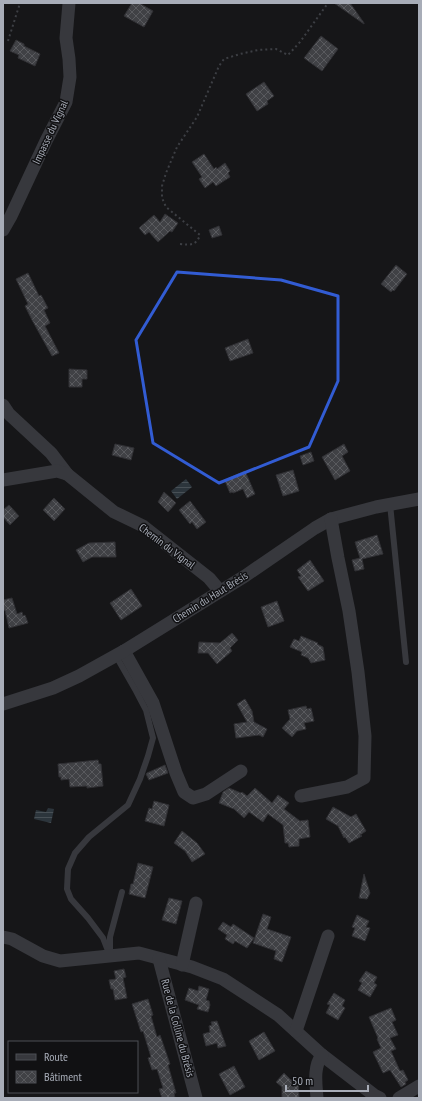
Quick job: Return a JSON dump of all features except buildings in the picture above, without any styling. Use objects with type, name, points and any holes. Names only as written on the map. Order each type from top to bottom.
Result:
[{"type":"street","name":"Impasse du Vignal","points":[[3,230],[66,102],[70,77],[66,38],[69,3]]},
{"type":"street","points":[[3,405],[9,414],[50,453],[67,474]]},
{"type":"street","points":[[3,480],[56,472],[67,474]]},
{"type":"street","name":"Chemin du Vignal","points":[[67,474],[114,512],[143,526],[209,578],[220,591]]},
{"type":"street","name":"Chemin du Haut Brésis","points":[[3,704],[53,688],[120,654],[245,576],[315,528],[331,519],[376,507],[419,499]]},
{"type":"street","points":[[301,796],[347,787],[364,778],[365,736],[358,672],[349,611],[331,519]]},
{"type":"street","points":[[120,654],[153,703],[176,773],[184,792],[193,798],[206,794],[241,771]]},
{"type":"street","points":[[182,965],[196,903]]},
{"type":"street","points":[[296,1031],[328,936]]},
{"type":"street","points":[[3,938],[12,939],[43,956],[60,961],[139,953],[182,965],[223,979],[278,1015],[322,1055],[380,1098]]},
{"type":"street","name":"Rue de la Colline du Brésis","points":[[159,959],[196,1098]]},
{"type":"street","points":[[317,1098],[316,1068],[318,1059],[322,1055]]},
{"type":"street","points":[[399,1098],[419,1086]]},
{"type":"lane","points":[[390,504],[406,662]]},
{"type":"lane","points":[[110,956],[103,938],[71,899],[67,889],[68,869],[75,852],[89,837],[128,805],[140,779],[153,738],[146,710],[120,654]]},
{"type":"lane","points":[[110,956],[110,937],[122,892]]},
{"type":"path","points":[[8,41],[20,3]]},
{"type":"path","points":[[180,244],[193,244],[198,240],[200,235],[166,207],[162,198],[162,186],[166,173],[178,147],[197,118],[219,66],[224,59],[258,50],[276,49],[288,55],[300,42],[328,3]]},
{"type":"highlighted area","points":[[177,272],[281,280],[338,296],[338,381],[309,447],[219,483],[153,443],[136,340]]},
{"type":"shaded area","points":[[186,479],[192,487],[177,499],[171,491]]},
{"type":"shaded area","points":[[48,808],[54,809],[51,823],[34,819],[36,810],[46,812]]}]
